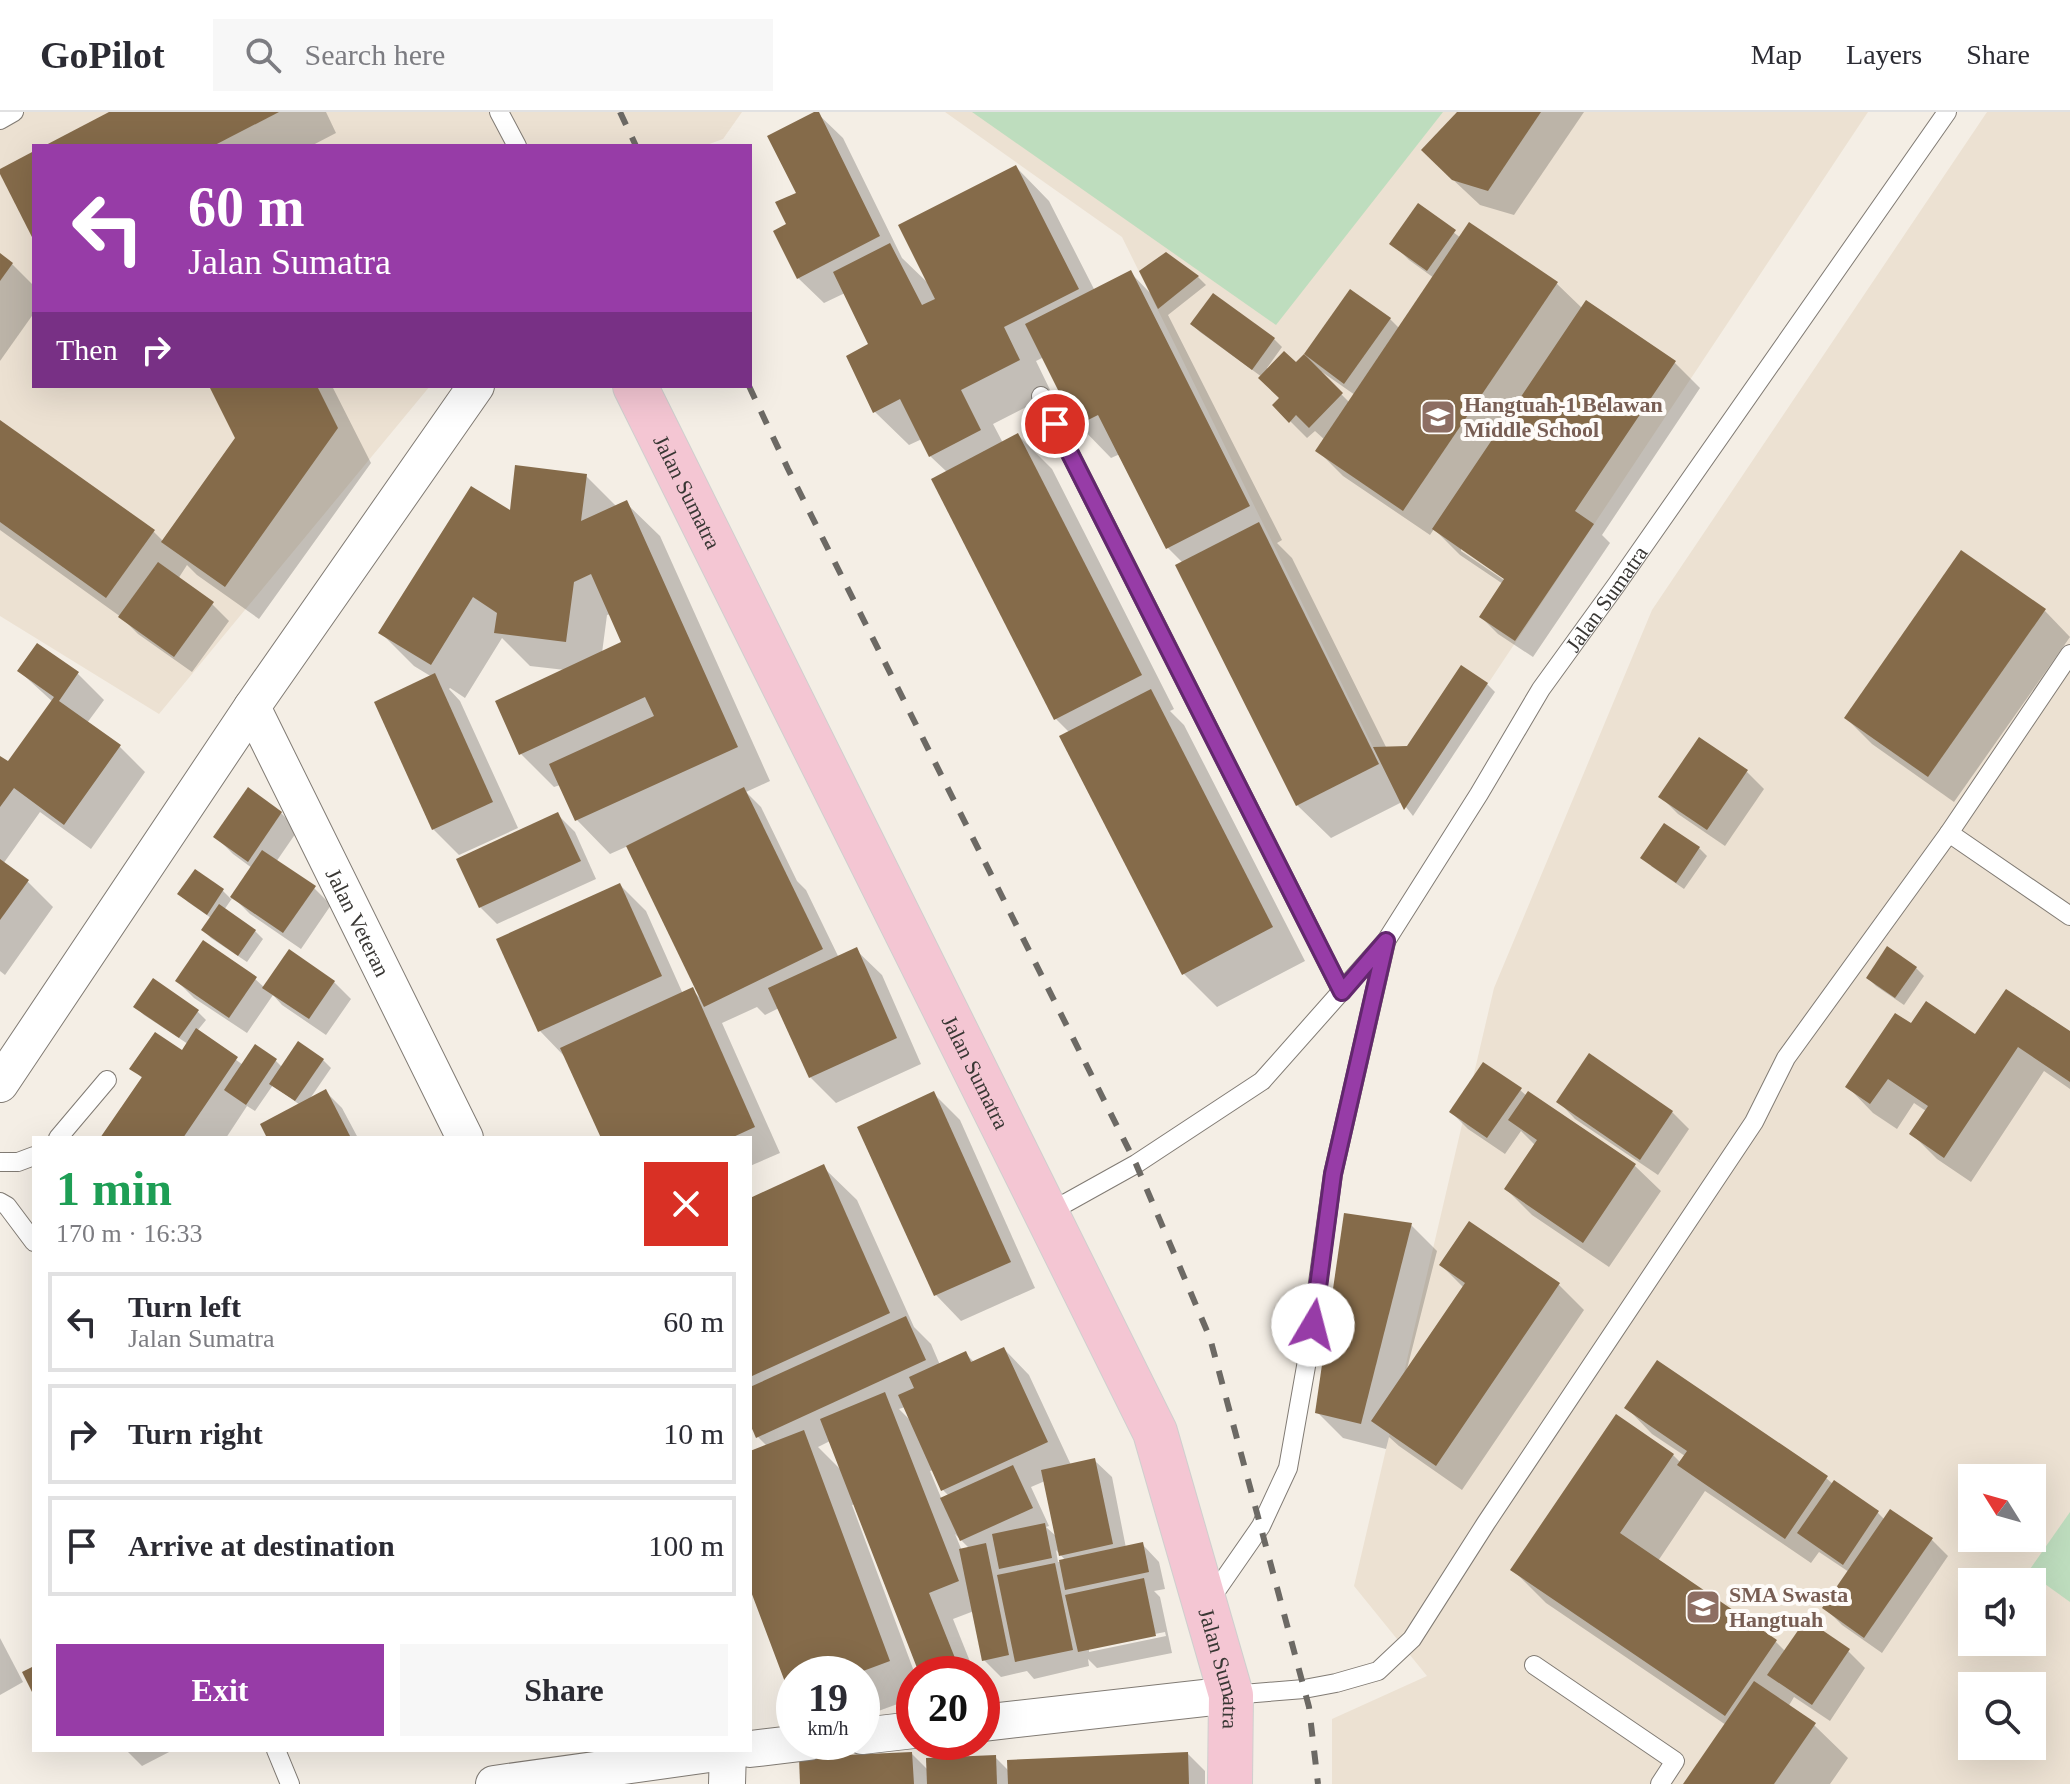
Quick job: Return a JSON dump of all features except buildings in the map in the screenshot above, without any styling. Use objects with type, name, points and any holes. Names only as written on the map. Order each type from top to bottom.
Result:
[{"type":"highway","name":"Jalan Sumatra","points":[[636,388],[1155,1432],[1231,1695],[1230,1784]]},
{"type":"street","points":[[0,1084],[252,707],[475,388]]},
{"type":"street","name":"Jalan Veteran","points":[[252,707],[464,1136]]},
{"type":"street","points":[[1000,1721],[1231,1695]]},
{"type":"street","points":[[494,1784],[734,1757],[776,1749]]},
{"type":"lane","points":[[499,112],[516,144]]},
{"type":"lane","name":"Jalan Sumatra","points":[[1048,1213],[1136,1164],[1262,1081],[1386,941],[1541,689],[1947,112]]},
{"type":"lane","points":[[1041,396],[1342,992]]},
{"type":"lane","points":[[1231,1695],[1304,1689],[1378,1671],[1412,1639],[1754,1122],[1786,1058],[1949,833],[2070,654]]},
{"type":"lane","points":[[1949,833],[2070,916]]},
{"type":"lane","points":[[1206,1607],[1261,1526],[1288,1468],[1308,1355],[1333,1174],[1386,941]]},
{"type":"lane","points":[[60,1136],[107,1080]]},
{"type":"lane","points":[[0,1162],[18,1162],[32,1157]]},
{"type":"lane","points":[[0,1202],[7,1206],[32,1239]]},
{"type":"lane","points":[[1534,1665],[1675,1761],[1660,1784]]},
{"type":"lane","points":[[277,1752],[290,1784]]},
{"type":"shaded area","points":[[0,112],[742,112],[723,139],[709,144],[32,144],[32,388],[428,388],[159,714],[0,616]]},
{"type":"shaded area","name":"Hangtuah-1 Belawan Middle School","points":[[945,112],[1868,112],[1404,810],[1122,237]]},
{"type":"shaded area","points":[[1987,112],[2070,112],[2070,1784],[1332,1784],[1332,1719],[1427,1676],[1354,1586],[1494,988],[1652,610]]},
{"type":"green space","points":[[972,112],[1443,112],[1276,325]]},
{"type":"green space","points":[[2070,1512],[2070,1602],[2046,1585],[2046,1568],[2031,1568],[2042,1552],[2046,1552],[2046,1546]]},
{"type":"railway","points":[[620,112],[635,144]]},
{"type":"railway","points":[[750,388],[1136,1164],[1210,1338],[1309,1707],[1318,1784]]},
{"type":"place","name":"Hangtuah-1 Belawan Middle School","points":[[1438,417]]},
{"type":"place","name":"SMA Swasta Hangtuah","points":[[1703,1607]]},
{"type":"route","points":[[1055,424],[1342,992],[1386,941],[1333,1174],[1313,1325]]}]
